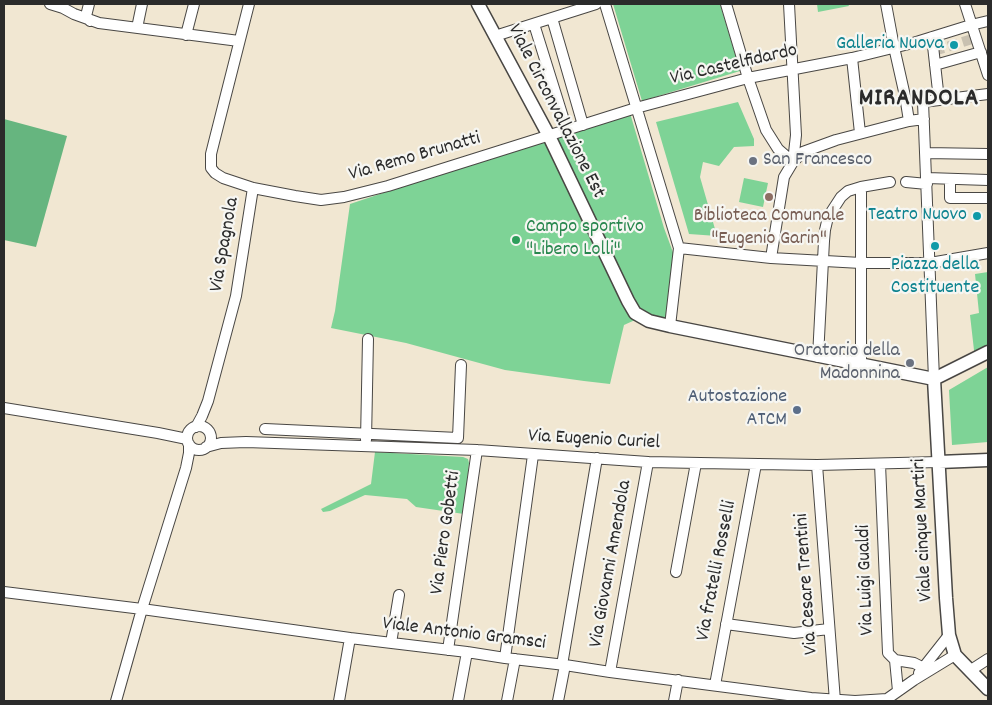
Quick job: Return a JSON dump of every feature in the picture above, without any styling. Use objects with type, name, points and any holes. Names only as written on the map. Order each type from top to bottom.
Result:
[{"type":"main road","name":"Viale Circonvallazione Est","points":[[478,4],[549,136],[635,313],[648,321],[670,326],[934,379]]},
{"type":"main road","points":[[934,379],[988,352]]},
{"type":"main road","name":"Viale cinque Martiri","points":[[934,379],[946,598],[949,635],[955,655]]},
{"type":"main road","points":[[939,462],[988,460]]},
{"type":"main road","points":[[955,655],[988,690]]},
{"type":"street","points":[[50,4],[90,21],[239,41]]},
{"type":"street","points":[[89,4],[86,16],[90,21]]},
{"type":"street","points":[[137,28],[142,4]]},
{"type":"street","points":[[186,35],[194,4]]},
{"type":"street","name":"Via Spagnola","points":[[116,701],[142,609],[186,468],[190,435],[202,416],[208,401],[236,296],[253,188],[223,178],[211,168],[213,148],[250,4]]},
{"type":"street","points":[[495,36],[596,4]]},
{"type":"street","points":[[605,4],[679,248],[670,326]]},
{"type":"street","points":[[726,4],[766,130],[778,149],[793,162]]},
{"type":"street","points":[[789,4],[796,135],[793,162]]},
{"type":"street","points":[[886,4],[909,121]]},
{"type":"street","points":[[965,4],[988,75]]},
{"type":"street","points":[[552,18],[583,125]]},
{"type":"street","name":"Via Castelfidardo","points":[[583,125],[636,108],[748,78],[852,58],[894,48],[971,24],[988,21]]},
{"type":"street","points":[[534,24],[567,130]]},
{"type":"street","points":[[932,37],[939,100]]},
{"type":"street","points":[[935,66],[981,52]]},
{"type":"street","points":[[852,58],[860,133]]},
{"type":"street","points":[[934,379],[923,102],[988,94]]},
{"type":"street","points":[[771,258],[784,177],[793,162],[803,152],[860,133],[924,119]]},
{"type":"street","name":"Via Remo Brunatti","points":[[253,188],[321,200],[344,196],[388,186],[583,125]]},
{"type":"street","points":[[926,153],[988,154]]},
{"type":"street","points":[[950,178],[950,198],[988,198]]},
{"type":"street","points":[[906,182],[950,178],[988,180]]},
{"type":"street","points":[[818,357],[825,230],[828,217],[841,197],[848,191],[890,182]]},
{"type":"street","points":[[861,187],[861,365]]},
{"type":"street","points":[[679,248],[771,258],[861,263],[930,263],[988,254]]},
{"type":"street","points":[[366,446],[368,339]]},
{"type":"street","points":[[458,450],[461,365]]},
{"type":"street","name":"Via Spagnola","points":[[208,401],[206,417],[209,432]]},
{"type":"street","points":[[4,408],[158,433],[190,435],[202,427],[209,432],[210,441],[203,448],[194,448],[190,435]]},
{"type":"street","points":[[266,429],[458,438]]},
{"type":"street","name":"Via Eugenio Curiel","points":[[209,432],[227,439],[246,442]]},
{"type":"street","name":"Via Eugenio Curiel","points":[[203,448],[221,443],[246,442],[477,450],[648,462],[817,465],[939,462]]},
{"type":"street","name":"Via Spagnola","points":[[186,468],[192,458],[203,448]]},
{"type":"street","name":"Via Piero Gobetti","points":[[448,650],[477,450]]},
{"type":"street","points":[[508,701],[510,659],[533,455]]},
{"type":"street","points":[[558,701],[597,458]]},
{"type":"street","name":"Via Giovanni Amendola","points":[[610,672],[648,462]]},
{"type":"street","points":[[676,572],[696,463]]},
{"type":"street","name":"Via fratelli Rosselli","points":[[715,685],[756,464]]},
{"type":"street","name":"Via Luigi Gualdi","points":[[880,464],[888,653],[895,660],[898,691]]},
{"type":"street","name":"Via Cesare Trentini","points":[[817,465],[835,700]]},
{"type":"street","name":"Viale Antonio Gramsci","points":[[4,592],[835,700],[887,700],[914,680],[955,655]]},
{"type":"street","points":[[391,643],[399,595]]},
{"type":"street","points":[[726,624],[794,632],[829,630]]},
{"type":"street","name":"Viale Antonio Gramsci","points":[[914,680],[949,635]]},
{"type":"street","points":[[338,701],[350,638]]},
{"type":"street","points":[[458,701],[467,652]]},
{"type":"street","points":[[971,670],[988,659]]},
{"type":"street","points":[[895,660],[914,663],[924,668]]},
{"type":"street","points":[[674,701],[678,680]]},
{"type":"green space","points":[[613,4],[720,4],[740,71],[642,101]]},
{"type":"green space","points":[[817,4],[848,4],[849,6],[818,12]]},
{"type":"green space","points":[[738,102],[754,139],[754,146],[734,147],[719,166],[703,162],[700,177],[717,236],[689,234],[656,122]]},
{"type":"green space","points":[[630,113],[664,228],[674,255],[670,326],[635,313],[549,136]]},
{"type":"green space","points":[[4,119],[67,136],[36,247],[4,240]]},
{"type":"green space","points":[[548,138],[635,320],[624,325],[610,384],[505,370],[406,343],[331,328],[350,204]]},
{"type":"green space","points":[[744,178],[768,183],[763,207],[739,202]]},
{"type":"green space","points":[[988,272],[988,351],[975,359],[970,315],[979,313],[975,274]]},
{"type":"green space","points":[[988,367],[988,442],[952,445],[949,390]]},
{"type":"green space","points":[[375,452],[463,457],[468,459],[464,514],[416,507],[407,499],[365,495],[330,511],[323,512],[321,509],[371,484]]},
{"type":"tunnel","points":[[934,51],[975,38]]},
{"type":"place","name":"Galleria Nuova","points":[[954,45]]},
{"type":"place","name":"San Francesco","points":[[753,161]]},
{"type":"place","name":"Biblioteca Comunale \"Eugenio Garin\"","points":[[769,197]]},
{"type":"place","name":"Teatro Nuovo","points":[[977,216]]},
{"type":"place","name":"Campo sportivo \"Libero Lolli\"","points":[[516,240]]},
{"type":"place","name":"Piazza della Costituente","points":[[935,246]]},
{"type":"place","name":"Oratorio della Madonnina","points":[[910,363]]},
{"type":"place","name":"Autostazione ATCM","points":[[797,410]]},
{"type":"district","name":"MIRANDOLA","points":[[919,101]]}]
